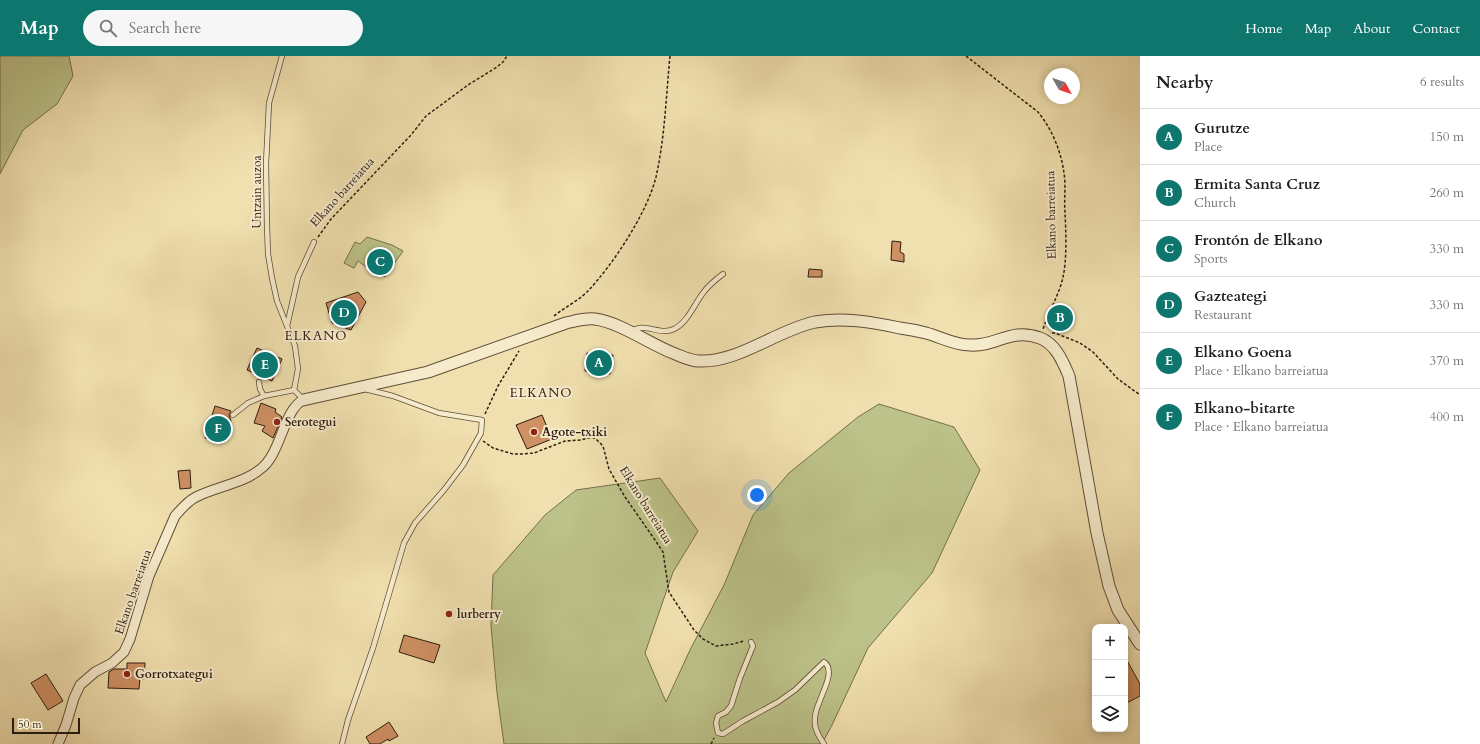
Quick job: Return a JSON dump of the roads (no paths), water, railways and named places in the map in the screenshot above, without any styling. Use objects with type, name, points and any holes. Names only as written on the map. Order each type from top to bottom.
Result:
[{"type":"street","points":[[304,400],[428,372],[566,323],[582,319],[596,319],[607,322],[680,356],[703,361],[715,361],[732,356],[804,325],[826,321],[861,321],[926,333],[951,342],[966,345],[984,344],[1016,334],[1041,336],[1056,351],[1064,363],[1069,376],[1097,532],[1109,586],[1118,610],[1140,644]]},
{"type":"street","name":"Elkano barreiatua","points":[[58,744],[80,685],[95,672],[112,663],[124,652],[130,639],[149,576],[175,516],[195,497],[245,478],[264,466],[277,446],[290,414],[297,405],[304,400]]},
{"type":"lane","name":"Untzain auzoa","points":[[282,56],[270,104],[266,164],[267,226],[268,254],[272,278],[287,326]]},
{"type":"lane","name":"Elkano barreiatua","points":[[287,326],[298,277],[314,242]]},
{"type":"lane","points":[[631,332],[635,329],[643,328],[663,331],[675,328],[687,317],[706,288],[723,274]]},
{"type":"lane","points":[[287,326],[295,346],[298,369],[294,390]]},
{"type":"lane","points":[[259,382],[260,389],[264,396]]},
{"type":"lane","points":[[342,744],[348,720],[377,635],[404,543],[412,528],[423,513],[456,475],[478,438],[482,427],[482,420],[439,414],[393,396],[357,388]]},
{"type":"lane","points":[[233,415],[248,403],[264,396],[294,390]]},
{"type":"lane","points":[[294,390],[304,400]]},
{"type":"lane","points":[[751,642],[753,646],[740,678],[734,701],[726,712],[718,716],[716,723],[718,733],[724,734],[743,721],[778,702],[795,690],[824,662],[829,668],[827,685],[815,715],[815,726],[824,744]]},
{"type":"place","name":"Frontón de Elkano","points":[[380,262]]},
{"type":"place","name":"Gazteategi","points":[[344,313]]},
{"type":"place","name":"Ermita Santa Cruz","points":[[1060,318]]},
{"type":"place","name":"Gurutze","points":[[599,363]]},
{"type":"place","name":"Elkano Goena","points":[[265,365]]},
{"type":"place","name":"Serotegui","points":[[277,422]]},
{"type":"place","name":"Elkano-bitarte","points":[[218,429]]},
{"type":"place","name":"Agote-txiki","points":[[534,432]]},
{"type":"place","name":"lurberry","points":[[449,614]]},
{"type":"place","name":"Gorrotxategui","points":[[127,674]]},
{"type":"district","name":"ELKANO","points":[[316,336]]},
{"type":"district","name":"ELKANO","points":[[541,393]]}]
